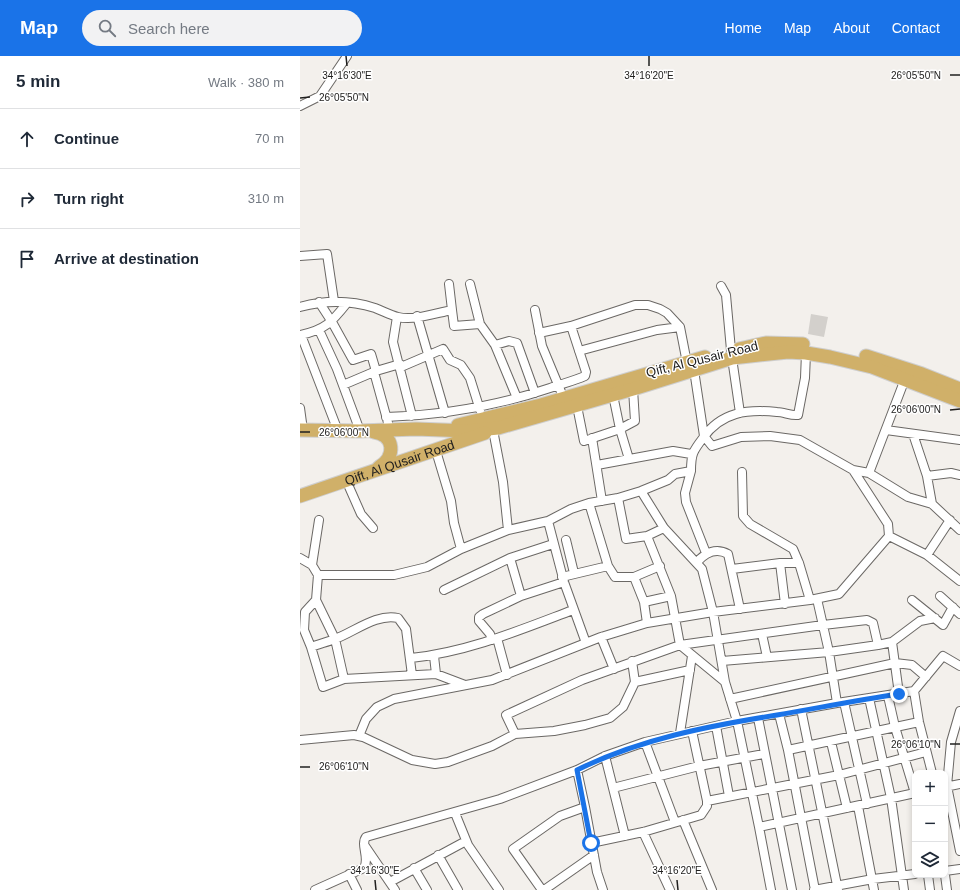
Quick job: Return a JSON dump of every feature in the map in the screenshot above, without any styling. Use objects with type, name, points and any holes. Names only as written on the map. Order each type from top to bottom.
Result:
[{"type":"main road","name":"Qift, Al Qusair Road","points":[[300,496],[473,439],[496,429],[633,389],[690,366],[766,343],[807,345],[879,360],[941,387],[960,401]]},
{"type":"main road","name":"Qift, Al Qusair Road","points":[[731,354],[749,355],[806,353],[872,367],[905,379],[941,387],[960,389]]},
{"type":"main road","name":"Qift, Al Qusair Road","points":[[445,429],[564,398],[662,368],[690,366]]},
{"type":"main road","name":"Qift, Al Qusair Road","points":[[302,430],[363,431],[445,429],[468,431],[496,429]]},
{"type":"main road","points":[[363,431],[384,435],[390,441],[392,449],[386,463],[373,471]]},
{"type":"street","points":[[300,106],[320,96],[347,56]]},
{"type":"street","points":[[300,256],[327,254],[334,301]]},
{"type":"street","points":[[450,284],[454,326],[480,324]]},
{"type":"street","points":[[470,284],[480,324],[495,345],[517,398]]},
{"type":"street","points":[[721,286],[726,295],[731,354],[740,413]]},
{"type":"street","points":[[300,307],[319,302],[334,301],[363,304],[397,317],[417,316],[452,310]]},
{"type":"street","points":[[319,302],[353,360],[371,354],[390,430]]},
{"type":"street","points":[[338,431],[301,335],[319,330],[332,322],[347,303]]},
{"type":"street","points":[[539,333],[571,326],[635,305],[648,305],[660,309],[680,327],[690,366],[704,436],[713,447],[741,437],[770,436],[800,440],[853,470],[869,473],[908,497],[932,504],[960,530]]},
{"type":"street","points":[[535,310],[542,346],[564,398]]},
{"type":"street","points":[[417,316],[445,413]]},
{"type":"street","points":[[397,317],[393,342],[412,416]]},
{"type":"street","points":[[386,416],[412,416],[445,413],[479,406],[535,393],[586,374],[571,326]]},
{"type":"street","points":[[579,351],[657,330],[680,327]]},
{"type":"street","points":[[319,330],[363,431]]},
{"type":"street","points":[[495,345],[509,341],[517,343],[535,393]]},
{"type":"street","points":[[343,385],[375,372],[400,366],[429,356],[444,349],[450,360],[461,365],[470,378],[482,420]]},
{"type":"street","points":[[706,553],[686,502],[685,493],[691,471],[691,454],[717,421],[740,413],[777,412],[798,415],[805,378],[806,353]]},
{"type":"street","points":[[869,473],[905,379]]},
{"type":"street","points":[[577,406],[584,441],[620,429],[635,421],[633,389]]},
{"type":"street","points":[[613,395],[620,429],[629,459]]},
{"type":"street","points":[[300,408],[302,430]]},
{"type":"street","points":[[496,429],[508,530]]},
{"type":"street","points":[[886,430],[960,440]]},
{"type":"street","points":[[913,434],[926,476],[932,504]]},
{"type":"street","points":[[592,438],[602,501]]},
{"type":"street","points":[[436,451],[451,501],[454,523],[461,549]]},
{"type":"street","points":[[597,465],[673,451],[691,454]]},
{"type":"street","points":[[359,736],[366,719],[377,707],[394,699],[492,680],[508,675],[601,637],[647,623],[674,620],[713,612],[813,600],[842,593],[889,536],[888,524],[853,470]]},
{"type":"street","points":[[318,575],[394,575],[427,567],[461,549],[508,530],[548,521],[571,509],[589,503],[618,498],[641,491],[668,480],[675,474],[691,471]]},
{"type":"street","points":[[742,472],[741,488],[743,516],[746,520],[788,545],[796,554],[800,563],[823,625],[829,652],[832,676],[853,737],[859,770],[868,804]]},
{"type":"street","points":[[926,476],[951,473],[960,475]]},
{"type":"street","points":[[346,480],[361,514],[373,528]]},
{"type":"street","points":[[641,491],[664,528],[683,550],[697,562],[705,577],[713,612],[725,682],[737,721],[771,890]]},
{"type":"street","points":[[618,498],[626,539],[647,536],[664,528]]},
{"type":"street","points":[[589,503],[608,566],[615,577],[634,577],[660,566]]},
{"type":"street","points":[[312,565],[319,520]]},
{"type":"street","points":[[927,555],[950,520]]},
{"type":"street","points":[[548,521],[563,579],[586,643]]},
{"type":"street","points":[[647,536],[671,596],[674,620],[680,645],[725,682]]},
{"type":"street","points":[[889,536],[927,555],[960,581]]},
{"type":"street","points":[[566,540],[574,573]]},
{"type":"street","points":[[444,590],[510,558],[553,544]]},
{"type":"street","points":[[697,562],[706,553],[726,552],[732,569],[740,609]]},
{"type":"street","points":[[300,558],[312,565],[318,575],[316,600],[336,639],[344,679]]},
{"type":"street","points":[[510,558],[521,596]]},
{"type":"street","points":[[732,569],[780,563],[800,563]]},
{"type":"street","points":[[780,563],[785,604]]},
{"type":"street","points":[[508,675],[494,639],[479,621],[479,617],[492,609],[574,573],[608,566]]},
{"type":"street","points":[[634,577],[644,602],[647,623]]},
{"type":"street","points":[[644,602],[671,596]]},
{"type":"street","points":[[940,596],[960,614]]},
{"type":"street","points":[[316,600],[306,612],[304,618],[304,630],[312,647],[323,687],[344,679],[436,674],[465,685]]},
{"type":"street","points":[[912,600],[942,625],[953,607]]},
{"type":"street","points":[[411,658],[434,656],[494,639],[573,610]]},
{"type":"street","points":[[312,647],[336,639],[365,624],[394,617],[398,618],[404,624],[411,658],[412,675]]},
{"type":"street","points":[[722,661],[829,652],[878,645],[892,642],[920,621],[935,618]]},
{"type":"street","points":[[515,734],[506,715],[575,682],[680,645],[823,625],[870,621],[873,623],[878,645]]},
{"type":"street","points":[[762,634],[767,658]]},
{"type":"street","points":[[601,637],[614,669]]},
{"type":"street","points":[[892,642],[899,694]]},
{"type":"street","points":[[434,656],[436,674]]},
{"type":"street","points":[[680,733],[692,656]]},
{"type":"street","points":[[315,890],[364,868],[364,838],[366,837],[500,799],[577,770],[605,756],[645,742],[680,733],[801,709],[914,692],[943,656],[960,666]]},
{"type":"street","points":[[300,740],[341,735],[359,736],[412,760],[435,764],[448,762],[492,746],[515,734],[554,731],[610,718],[623,707],[635,682],[632,661]]},
{"type":"street","points":[[730,699],[895,663],[912,665],[926,677]]},
{"type":"street","points":[[635,682],[690,670]]},
{"type":"street","points":[[914,692],[919,722],[931,770]]},
{"type":"street","points":[[759,827],[915,793],[894,727],[888,696]]},
{"type":"street","points":[[869,698],[875,732],[891,798],[904,890]]},
{"type":"street","points":[[801,709],[810,747],[815,780],[837,888]]},
{"type":"street","points":[[948,770],[951,742],[960,712]]},
{"type":"street","points":[[779,714],[788,750],[815,890],[837,888],[872,879],[912,874]]},
{"type":"street","points":[[758,718],[792,890]]},
{"type":"street","points":[[788,750],[810,747],[919,722]]},
{"type":"street","points":[[716,726],[729,796]]},
{"type":"street","points":[[591,843],[643,832],[701,815],[707,806],[708,801],[692,731]]},
{"type":"street","points":[[645,742],[657,775],[712,890]]},
{"type":"street","points":[[831,742],[846,808]]},
{"type":"street","points":[[708,801],[771,787],[839,775],[926,752]]},
{"type":"street","points":[[614,788],[657,775],[764,754]]},
{"type":"street","points":[[605,756],[625,836]]},
{"type":"street","points":[[577,770],[591,843],[603,890]]},
{"type":"street","points":[[948,786],[960,784]]},
{"type":"street","points":[[948,795],[960,851]]},
{"type":"street","points":[[858,806],[874,890]]},
{"type":"street","points":[[585,807],[560,816],[514,849],[543,890],[594,855]]},
{"type":"street","points":[[455,813],[466,841],[499,890]]},
{"type":"street","points":[[643,832],[670,890]]},
{"type":"street","points":[[390,882],[466,841]]},
{"type":"street","points":[[364,845],[395,890]]},
{"type":"street","points":[[438,855],[458,890]]},
{"type":"street","points":[[414,868],[427,890]]},
{"type":"street","points":[[948,870],[960,869]]},
{"type":"street","points":[[349,874],[358,890]]},
{"type":"street","points":[[928,878],[930,890]]},
{"type":"street","points":[[945,878],[947,890]]},
{"type":"building","points":[[811,314],[828,317],[824,337],[808,334]]},
{"type":"route","points":[[591,843],[577,770],[605,756],[645,742],[680,733],[801,709],[899,694]]}]
